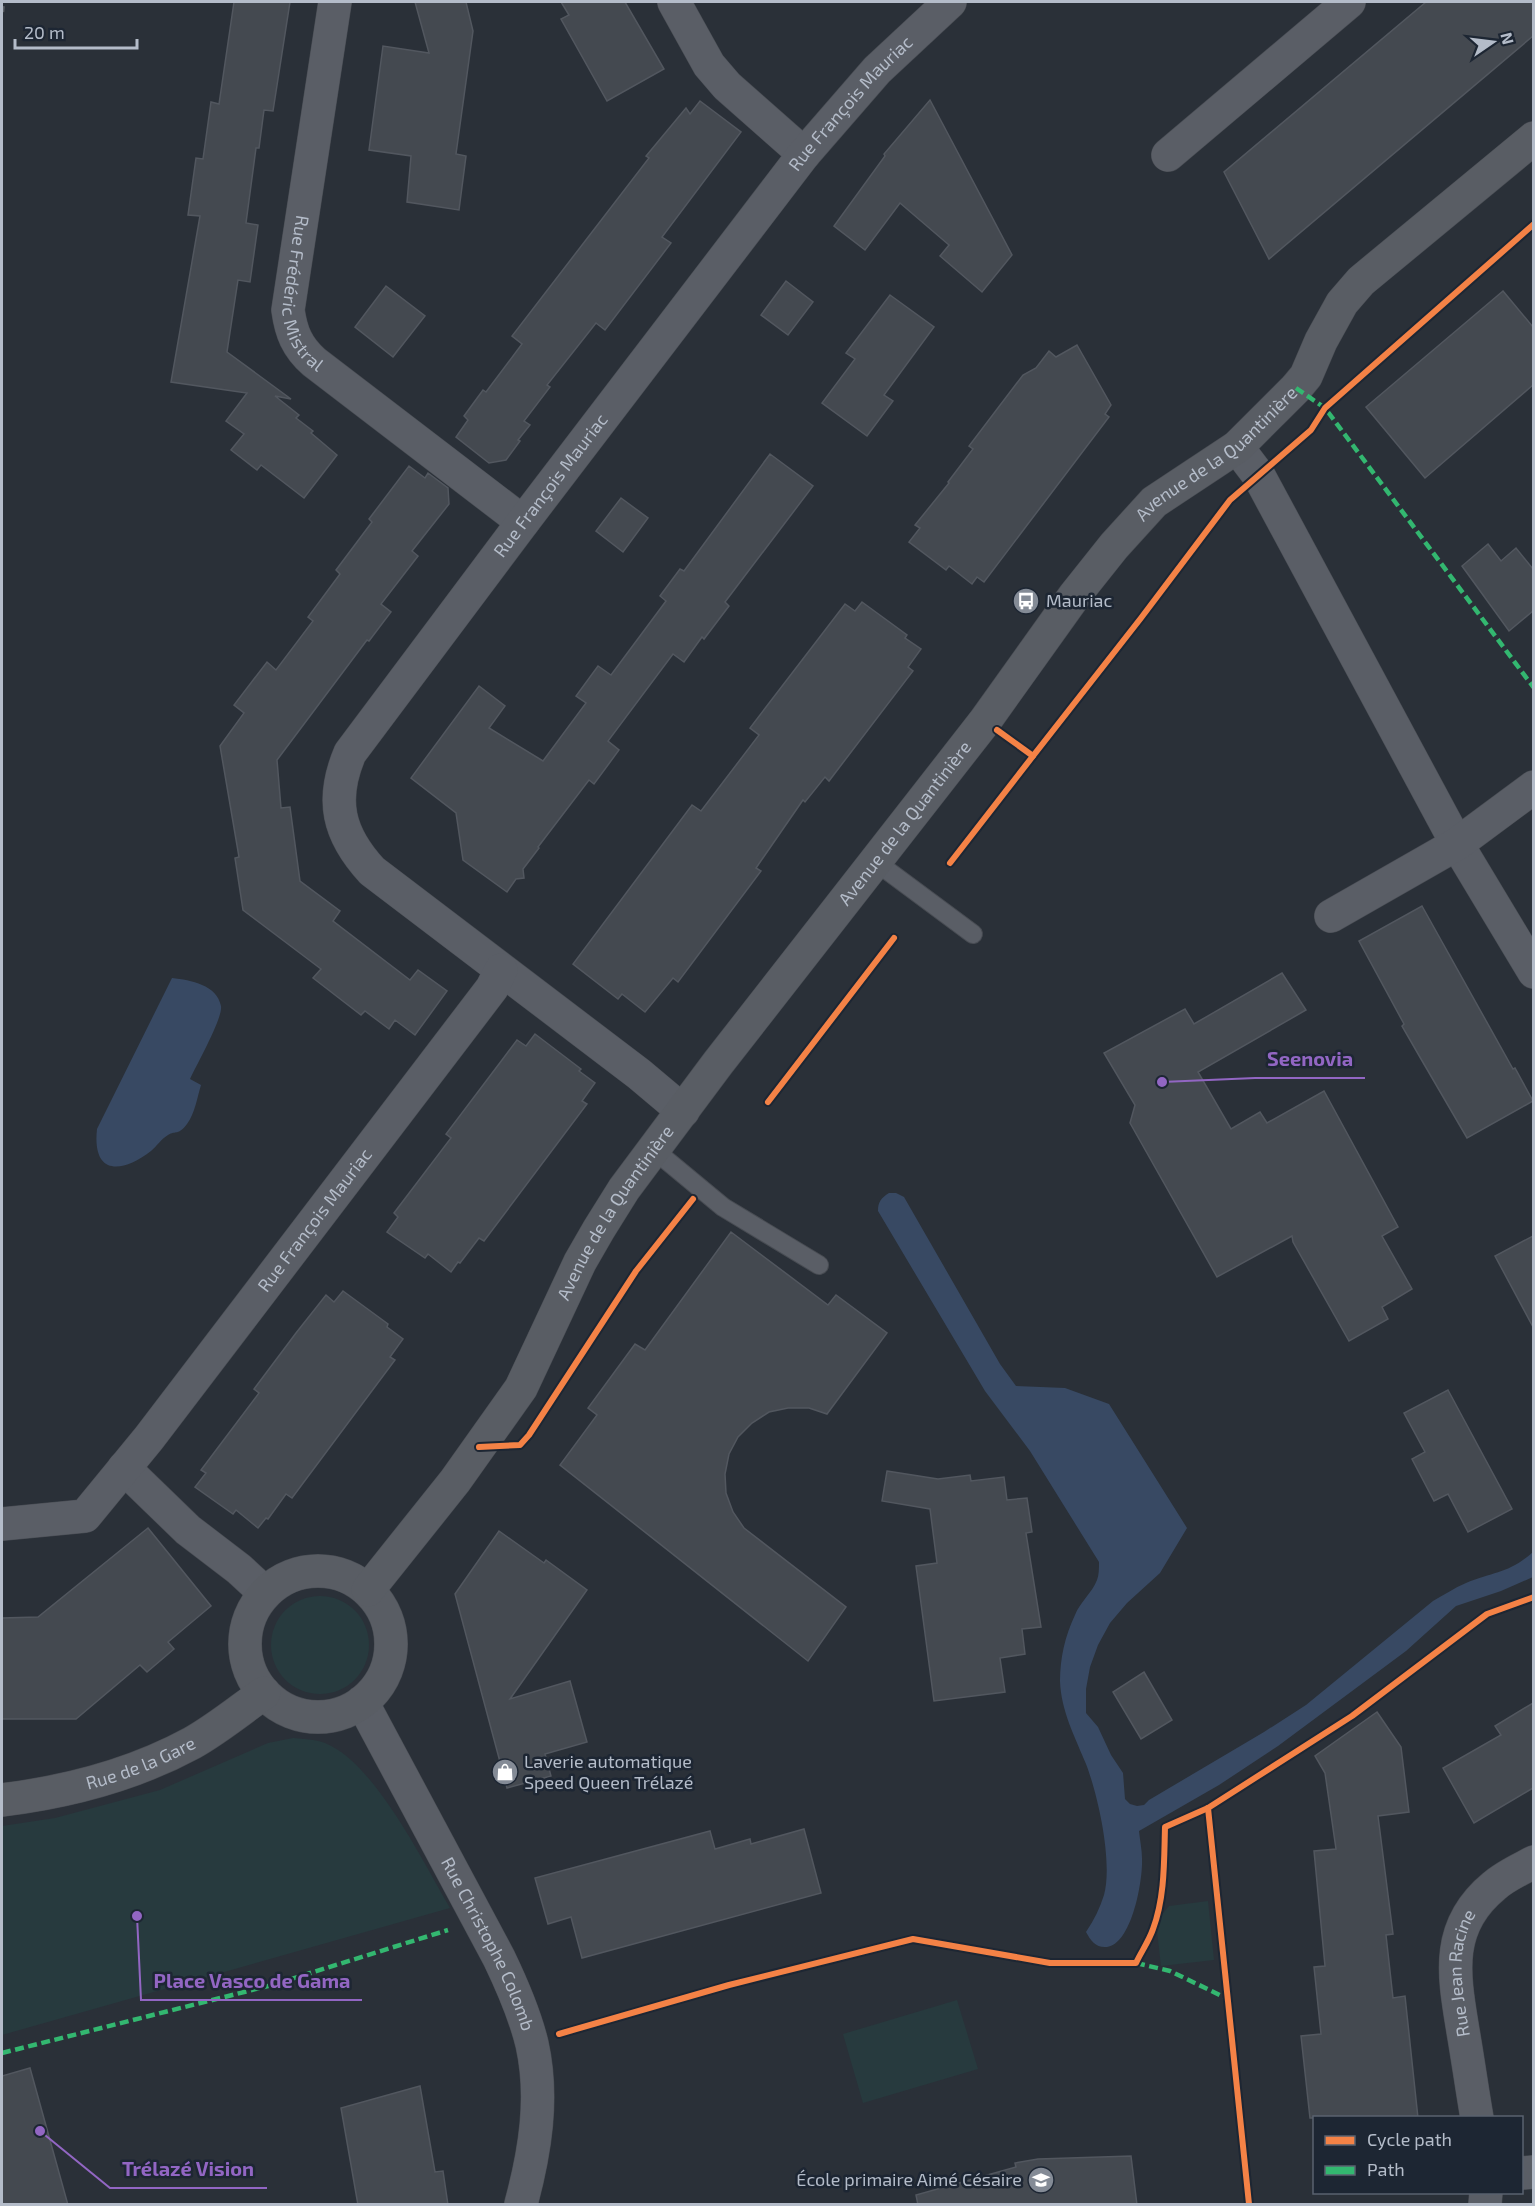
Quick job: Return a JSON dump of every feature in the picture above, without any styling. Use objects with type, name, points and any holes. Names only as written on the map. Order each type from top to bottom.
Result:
[{"type":"street","name":"Rue Frédéric Mistral","points":[[335,2],[288,310],[290,327],[296,342],[314,362],[523,522]]},
{"type":"street","points":[[674,2],[709,64],[727,86],[804,154]]},
{"type":"street","name":"Rue François Mauriac","points":[[682,1111],[639,1074],[372,872],[357,855],[347,837],[340,816],[339,794],[342,773],[350,753],[804,154],[877,70],[950,2]]},
{"type":"street","points":[[1168,155],[1349,2]]},
{"type":"street","name":"Avenue de la Quantinière","points":[[368,1590],[455,1481],[521,1388],[580,1262],[624,1189],[985,721],[1075,595],[1132,524],[1154,502],[1237,447],[1276,409],[1306,376],[1321,341],[1342,303],[1361,281],[1533,138]]},
{"type":"street","points":[[1237,447],[1259,476],[1457,844],[1533,972]]},
{"type":"street","points":[[1331,916],[1457,844],[1533,787]]},
{"type":"street","name":"Rue François Mauriac","points":[[2,1524],[86,1516],[492,988],[501,970]]},
{"type":"street","points":[[124,1468],[188,1530],[266,1593]]},
{"type":"street","points":[[321,1571],[341,1575],[368,1590],[377,1600],[388,1623],[391,1648],[385,1673],[379,1684],[362,1702],[333,1715],[311,1717],[290,1712],[271,1700],[257,1684],[248,1664],[245,1643],[253,1611],[266,1593],[273,1586],[301,1572],[321,1571]]},
{"type":"street","name":"Rue de la Gare","points":[[2,1800],[34,1796],[73,1787],[151,1762],[191,1743],[264,1693]]},
{"type":"street","name":"Rue Christophe Colomb","points":[[362,1702],[499,1958],[512,1986],[532,2044],[538,2108],[537,2133],[521,2205]]},
{"type":"street","name":"Rue Jean Racine","points":[[1477,2116],[1454,1978],[1458,1942],[1464,1924],[1477,1903],[1494,1885],[1533,1862]]},
{"type":"lane","points":[[876,862],[974,934]]},
{"type":"lane","points":[[653,1149],[723,1207],[819,1265]]},
{"type":"green space","points":[[320,1596],[339,1600],[354,1611],[365,1626],[369,1645],[365,1664],[354,1679],[339,1690],[320,1694],[301,1690],[286,1679],[275,1664],[271,1645],[275,1626],[286,1611],[301,1600]]},
{"type":"green space","points":[[293,1738],[325,1743],[344,1754],[362,1771],[396,1816],[450,1908],[2,2035],[2,1826],[55,1818],[160,1790],[268,1743]]},
{"type":"green space","points":[[1208,1901],[1214,1960],[1161,1966],[1156,1922],[1169,1906]]},
{"type":"green space","points":[[957,2000],[978,2069],[863,2103],[843,2034]]},
{"type":"water","points":[[172,978],[195,982],[209,988],[219,999],[221,1006],[214,1031],[190,1079],[201,1085],[194,1110],[190,1120],[181,1130],[166,1137],[140,1159],[129,1164],[111,1166],[99,1155],[97,1129]]},
{"type":"water","points":[[889,1193],[896,1193],[904,1197],[1000,1364],[1016,1386],[1065,1388],[1109,1404],[1187,1528],[1160,1573],[1127,1603],[1110,1623],[1098,1645],[1090,1667],[1086,1689],[1086,1713],[1098,1727],[1111,1755],[1123,1773],[1125,1799],[1130,1804],[1144,1805],[1306,1705],[1433,1601],[1466,1583],[1508,1568],[1533,1552],[1533,1577],[1501,1591],[1456,1606],[1406,1651],[1278,1746],[1219,1785],[1139,1831],[1142,1869],[1134,1910],[1123,1935],[1116,1943],[1107,1947],[1094,1943],[1086,1932],[1104,1895],[1107,1865],[1103,1829],[1095,1793],[1066,1713],[1060,1681],[1062,1656],[1068,1631],[1077,1610],[1097,1580],[1099,1562],[1030,1451],[985,1391],[878,1211],[881,1200]]},
{"type":"building","points":[[234,2],[290,2],[273,111],[264,110],[259,148],[256,148],[246,223],[258,225],[250,282],[238,280],[227,352],[291,399],[275,396],[299,415],[296,418],[337,455],[304,498],[261,465],[257,470],[231,450],[244,434],[226,421],[247,393],[171,382],[200,216],[188,215],[196,158],[203,159],[211,102],[219,104]]},
{"type":"building","points":[[415,2],[466,2],[473,31],[456,154],[466,156],[459,210],[407,202],[411,156],[369,150],[383,46],[429,53]]},
{"type":"building","points":[[561,2],[625,2],[664,69],[607,101],[561,19],[569,15]]},
{"type":"building","points":[[1426,2],[1533,2],[1533,36],[1269,259],[1224,172]]},
{"type":"building","points":[[930,100],[1012,255],[982,292],[940,256],[949,245],[900,203],[865,250],[834,226],[885,156],[884,154]]},
{"type":"building","points":[[700,101],[741,132],[662,237],[671,243],[605,330],[596,323],[547,385],[550,387],[524,421],[530,425],[506,460],[489,463],[456,437],[468,420],[464,416],[483,390],[486,392],[522,344],[512,336],[649,158],[646,156],[686,108],[690,114]]},
{"type":"building","points":[[786,281],[813,302],[788,335],[761,315]]},
{"type":"building","points":[[386,286],[425,316],[393,357],[355,327]]},
{"type":"building","points":[[1503,291],[1533,327],[1533,385],[1425,478],[1366,407]]},
{"type":"building","points":[[890,295],[934,327],[884,395],[893,401],[867,436],[822,403],[855,359],[846,353]]},
{"type":"building","points":[[1077,345],[1111,405],[1105,414],[1109,417],[984,582],[977,577],[972,584],[949,566],[946,570],[909,542],[920,528],[915,525],[949,483],[973,449],[969,446],[1023,375],[1036,368],[1049,351],[1056,357]]},
{"type":"building","points":[[770,454],[813,486],[725,602],[729,606],[704,639],[702,637],[684,662],[673,654],[608,741],[619,750],[594,784],[589,780],[523,869],[524,878],[516,879],[507,892],[463,860],[456,813],[411,778],[479,686],[505,706],[489,728],[543,761],[586,703],[576,696],[598,666],[611,675],[666,601],[660,596],[680,569],[684,571]]},
{"type":"building","points":[[409,466],[425,478],[428,473],[448,488],[449,504],[412,551],[418,556],[381,604],[391,612],[369,641],[367,640],[277,760],[281,808],[290,807],[300,881],[340,911],[333,921],[410,980],[418,970],[447,991],[415,1035],[395,1020],[389,1029],[365,1011],[361,1015],[313,978],[321,969],[243,910],[235,858],[239,857],[220,746],[244,713],[234,705],[267,662],[276,670],[313,621],[308,617],[340,574],[336,570],[372,522],[369,519]]},
{"type":"building","points":[[621,498],[648,518],[623,552],[596,531]]},
{"type":"building","points":[[1488,544],[1501,561],[1516,548],[1533,569],[1533,611],[1509,631],[1462,566]]},
{"type":"building","points":[[862,602],[907,635],[905,638],[921,649],[908,667],[913,671],[829,781],[825,777],[805,802],[803,800],[756,868],[761,871],[678,982],[673,978],[645,1012],[622,994],[618,999],[573,964],[692,805],[701,811],[759,735],[750,728],[845,604],[855,611]]},
{"type":"building","points":[[1422,906],[1533,1101],[1467,1138],[1402,1026],[1404,1024],[1359,941]]},
{"type":"building","points":[[1282,973],[1306,1010],[1198,1072],[1231,1129],[1260,1112],[1267,1123],[1324,1091],[1398,1227],[1382,1236],[1412,1289],[1382,1307],[1388,1319],[1349,1341],[1293,1242],[1292,1236],[1217,1277],[1130,1123],[1135,1105],[1104,1053],[1185,1009],[1194,1024]]},
{"type":"building","points":[[535,1034],[581,1069],[579,1071],[595,1083],[582,1101],[587,1104],[484,1241],[479,1238],[451,1272],[428,1254],[425,1258],[387,1232],[398,1217],[394,1213],[451,1138],[446,1134],[517,1040],[526,1046]]},
{"type":"building","points":[[731,1232],[828,1305],[836,1295],[887,1333],[827,1414],[809,1408],[788,1408],[769,1412],[752,1423],[738,1437],[729,1454],[725,1474],[726,1493],[733,1512],[744,1528],[846,1607],[808,1661],[560,1465],[597,1415],[588,1408],[635,1344],[645,1350]]},
{"type":"building","points":[[1533,1236],[1533,1327],[1495,1256]]},
{"type":"building","points":[[343,1291],[388,1324],[387,1327],[403,1339],[390,1357],[395,1360],[292,1498],[286,1494],[268,1519],[266,1518],[258,1528],[236,1510],[233,1514],[195,1487],[206,1473],[201,1470],[259,1393],[254,1389],[326,1295],[334,1302]]},
{"type":"building","points":[[1448,1390],[1512,1509],[1468,1532],[1448,1494],[1434,1501],[1412,1459],[1425,1452],[1404,1413]]},
{"type":"building","points":[[887,1471],[938,1479],[970,1475],[971,1481],[1004,1477],[1007,1500],[1027,1498],[1032,1532],[1026,1533],[1041,1627],[1022,1629],[1025,1654],[1000,1658],[1005,1692],[934,1701],[916,1566],[937,1563],[930,1509],[882,1501]]},
{"type":"building","points":[[148,1528],[211,1606],[168,1642],[174,1649],[147,1672],[140,1665],[76,1719],[2,1719],[2,1618],[38,1617]]},
{"type":"building","points":[[499,1531],[544,1563],[546,1560],[587,1590],[510,1699],[570,1681],[587,1742],[545,1754],[551,1776],[507,1788],[455,1594]]},
{"type":"building","points":[[1144,1672],[1172,1720],[1141,1739],[1113,1692]]},
{"type":"building","points":[[1533,1703],[1533,1788],[1474,1823],[1443,1768],[1501,1735],[1495,1726]]},
{"type":"building","points":[[1377,1712],[1401,1747],[1409,1812],[1378,1816],[1393,1934],[1386,1935],[1393,1998],[1405,1996],[1418,2116],[1313,2116],[1310,2118],[1301,2036],[1321,2034],[1314,1967],[1325,1966],[1314,1851],[1336,1849],[1325,1773],[1315,1756]]},
{"type":"building","points":[[804,1829],[821,1893],[582,1958],[571,1917],[548,1924],[535,1878],[710,1831],[715,1849],[750,1839],[751,1844]]},
{"type":"building","points":[[30,2068],[68,2205],[2,2205],[2,2076]]},
{"type":"building","points":[[420,2086],[435,2172],[443,2171],[448,2205],[358,2205],[341,2108]]},
{"type":"building","name":"École primaire Aimé Césaire","points":[[1131,2156],[1137,2205],[918,2205],[916,2195],[1016,2167],[1015,2163],[1038,2159]]},
{"type":"railway","points":[[2,12],[3,2]]},
{"type":"marked path","points":[[1296,388],[1325,408],[1534,688]]},
{"type":"marked path","points":[[2,2053],[272,1985],[448,1930]]},
{"type":"marked path","points":[[1136,1963],[1170,1971],[1226,1998]]},
{"type":"cycle path","points":[[1033,756],[1230,500],[1311,430],[1325,408],[1534,224]]},
{"type":"cycle path","points":[[950,863],[1033,756],[997,730]]},
{"type":"cycle path","points":[[768,1102],[894,938]]},
{"type":"cycle path","points":[[479,1447],[520,1445],[529,1435],[636,1271],[693,1199]]},
{"type":"cycle path","points":[[559,2034],[729,1985],[913,1939],[1050,1963],[1136,1963],[1151,1933],[1160,1904],[1165,1827],[1208,1808],[1352,1716],[1487,1614],[1534,1597]]},
{"type":"cycle path","points":[[1208,1808],[1249,2204]]},
{"type":"place","name":"Mauriac","points":[[1026,601]]},
{"type":"place","name":"Seenovia","points":[[1162,1082]]},
{"type":"place","name":"Laverie automatique Speed Queen Trélazé","points":[[505,1772]]},
{"type":"place","name":"Place Vasco de Gama","points":[[137,1916]]},
{"type":"place","name":"Trélazé Vision","points":[[40,2131]]},
{"type":"place","name":"École primaire Aimé Césaire","points":[[1041,2180]]}]
